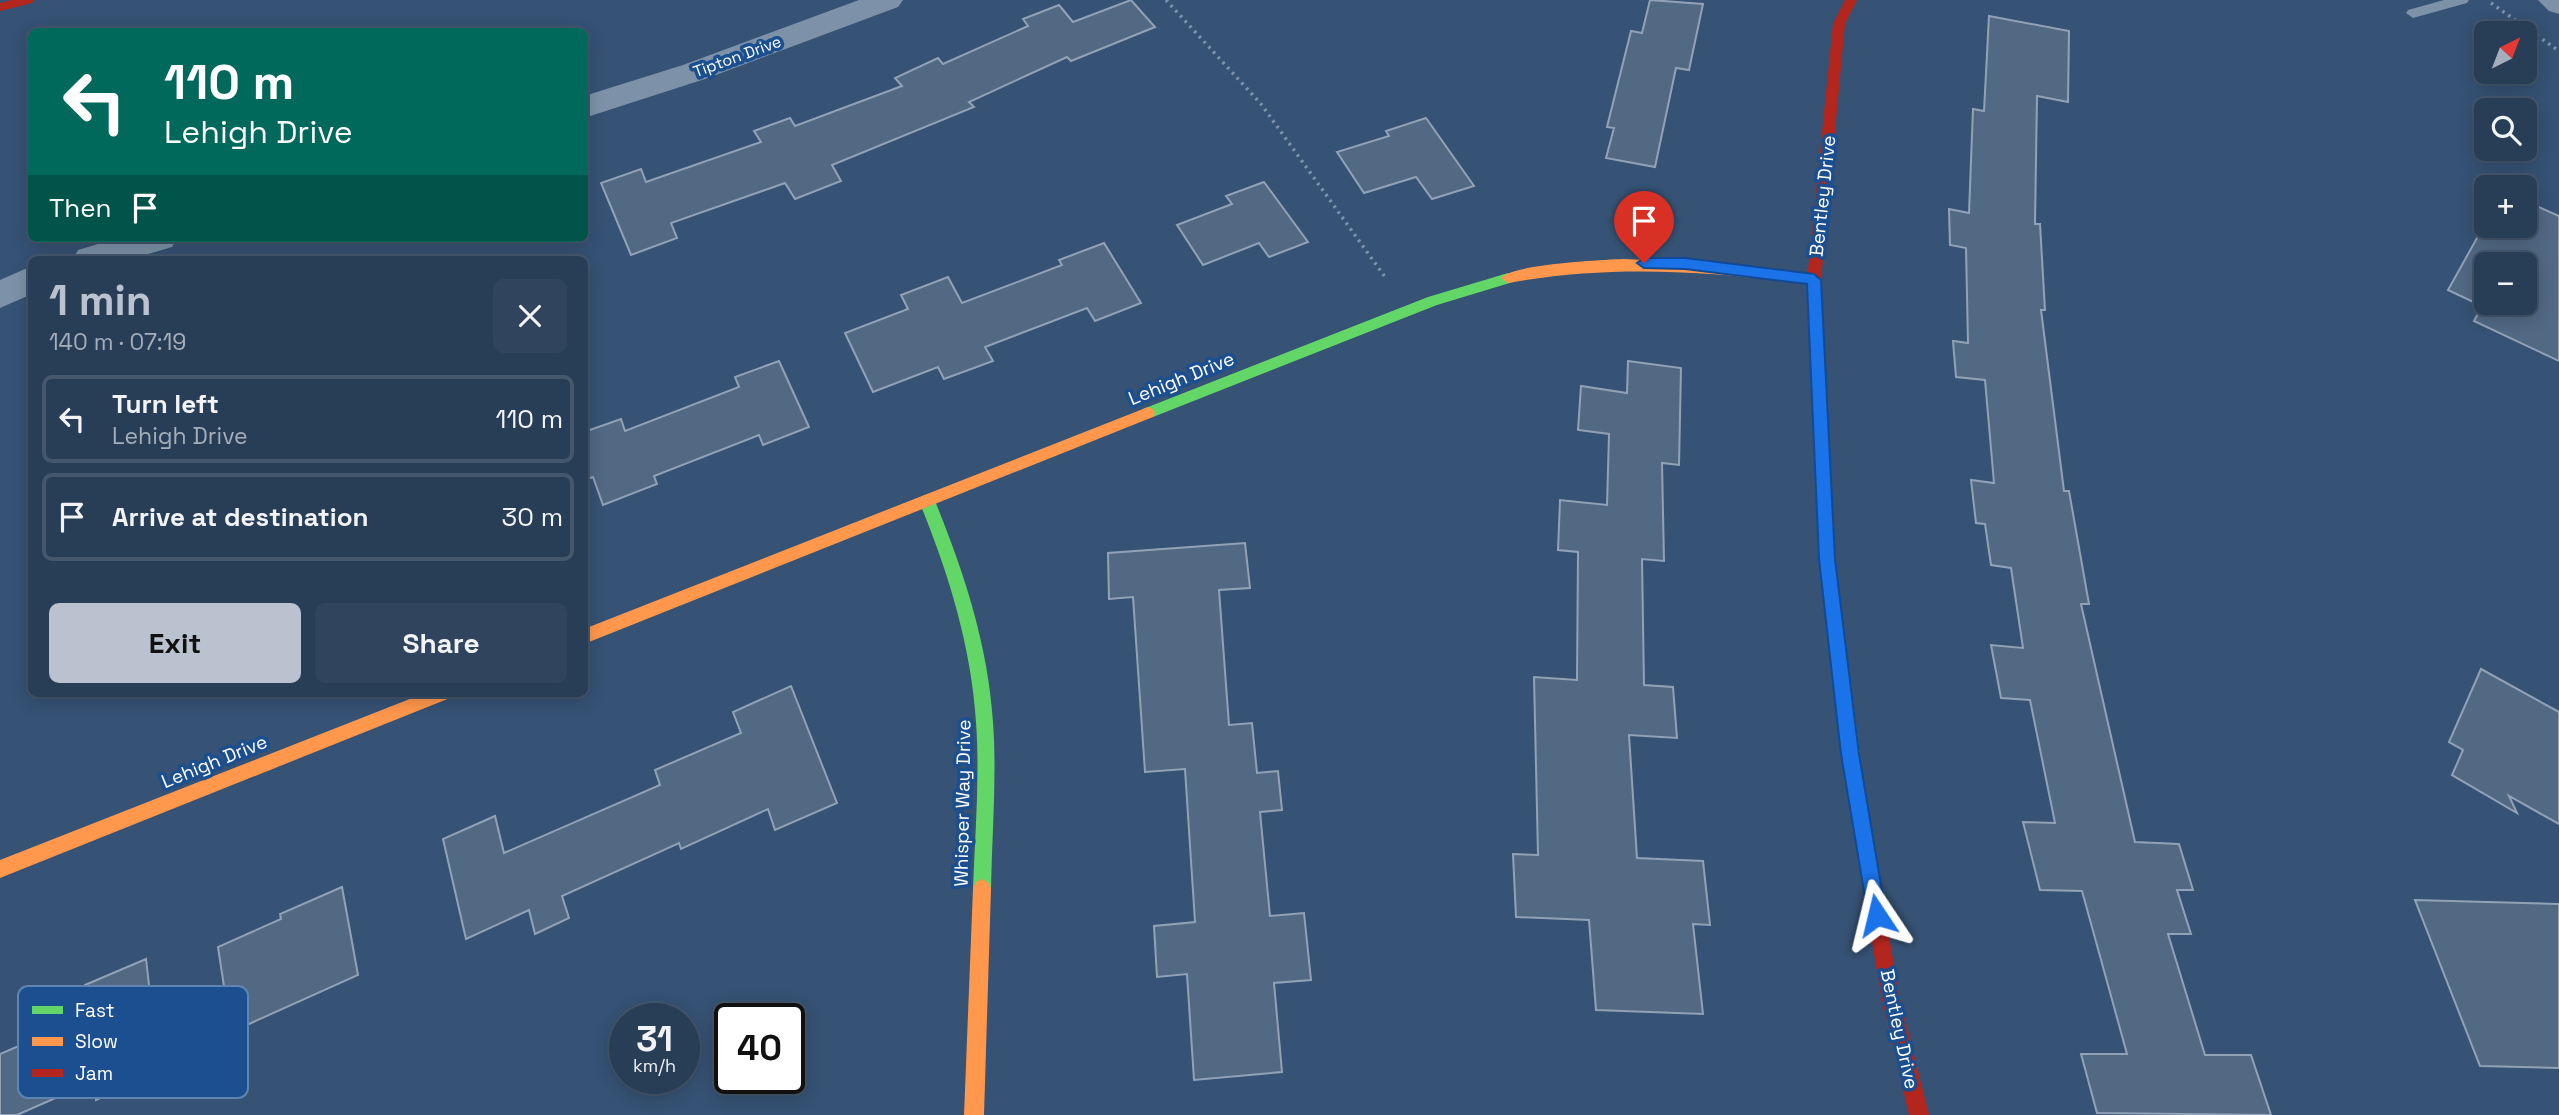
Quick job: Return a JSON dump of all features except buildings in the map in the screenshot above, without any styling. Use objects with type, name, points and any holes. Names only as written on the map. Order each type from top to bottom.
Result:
[{"type":"street","points":[[0,7],[28,0]]},
{"type":"street","name":"Tipton Drive","points":[[588,106],[695,72],[888,0]]},
{"type":"street","points":[[2553,0],[2559,4]]},
{"type":"street","name":"Bentley Drive","points":[[1840,8],[1814,280],[1827,559],[1850,754],[1890,995],[1919,1115]]},
{"type":"street","points":[[100,256],[147,242]]},
{"type":"street","name":"Lehigh Drive","points":[[588,635],[1386,318],[1501,279],[1540,271],[1644,263],[1685,263],[1814,280]]},
{"type":"street","points":[[0,295],[28,281]]},
{"type":"street","name":"Whisper Way Drive","points":[[927,501],[964,592],[976,641],[984,696],[986,754],[974,1115]]},
{"type":"street","name":"Lehigh Drive","points":[[0,869],[434,697]]},
{"type":"lane","points":[[2413,13],[2462,0]]},
{"type":"path","points":[[1166,0],[1261,104],[1385,277]]},
{"type":"path","points":[[2499,11],[2559,51]]},
{"type":"traffic: fast","points":[[1148,413],[1433,301],[1508,278]]},
{"type":"traffic: fast","points":[[1817,350],[1827,559],[1854,780]]},
{"type":"traffic: fast","points":[[927,501],[961,593],[981,689],[986,755],[982,888]]},
{"type":"traffic: slow","points":[[1508,278],[1584,267],[1661,265],[1738,270],[1814,280]]},
{"type":"traffic: slow","points":[[588,635],[1148,413]]},
{"type":"traffic: slow","points":[[0,869],[434,697]]},
{"type":"traffic: slow","points":[[974,1115],[982,888]]},
{"type":"traffic: jam","points":[[0,7],[28,0]]},
{"type":"traffic: jam","points":[[1817,350],[1814,280],[1839,24],[1851,0]]},
{"type":"traffic: jam","points":[[1854,780],[1890,995],[1919,1115]]},
{"type":"route","points":[[1644,263],[1685,263],[1814,280],[1827,559],[1850,754],[1877,915]]}]
